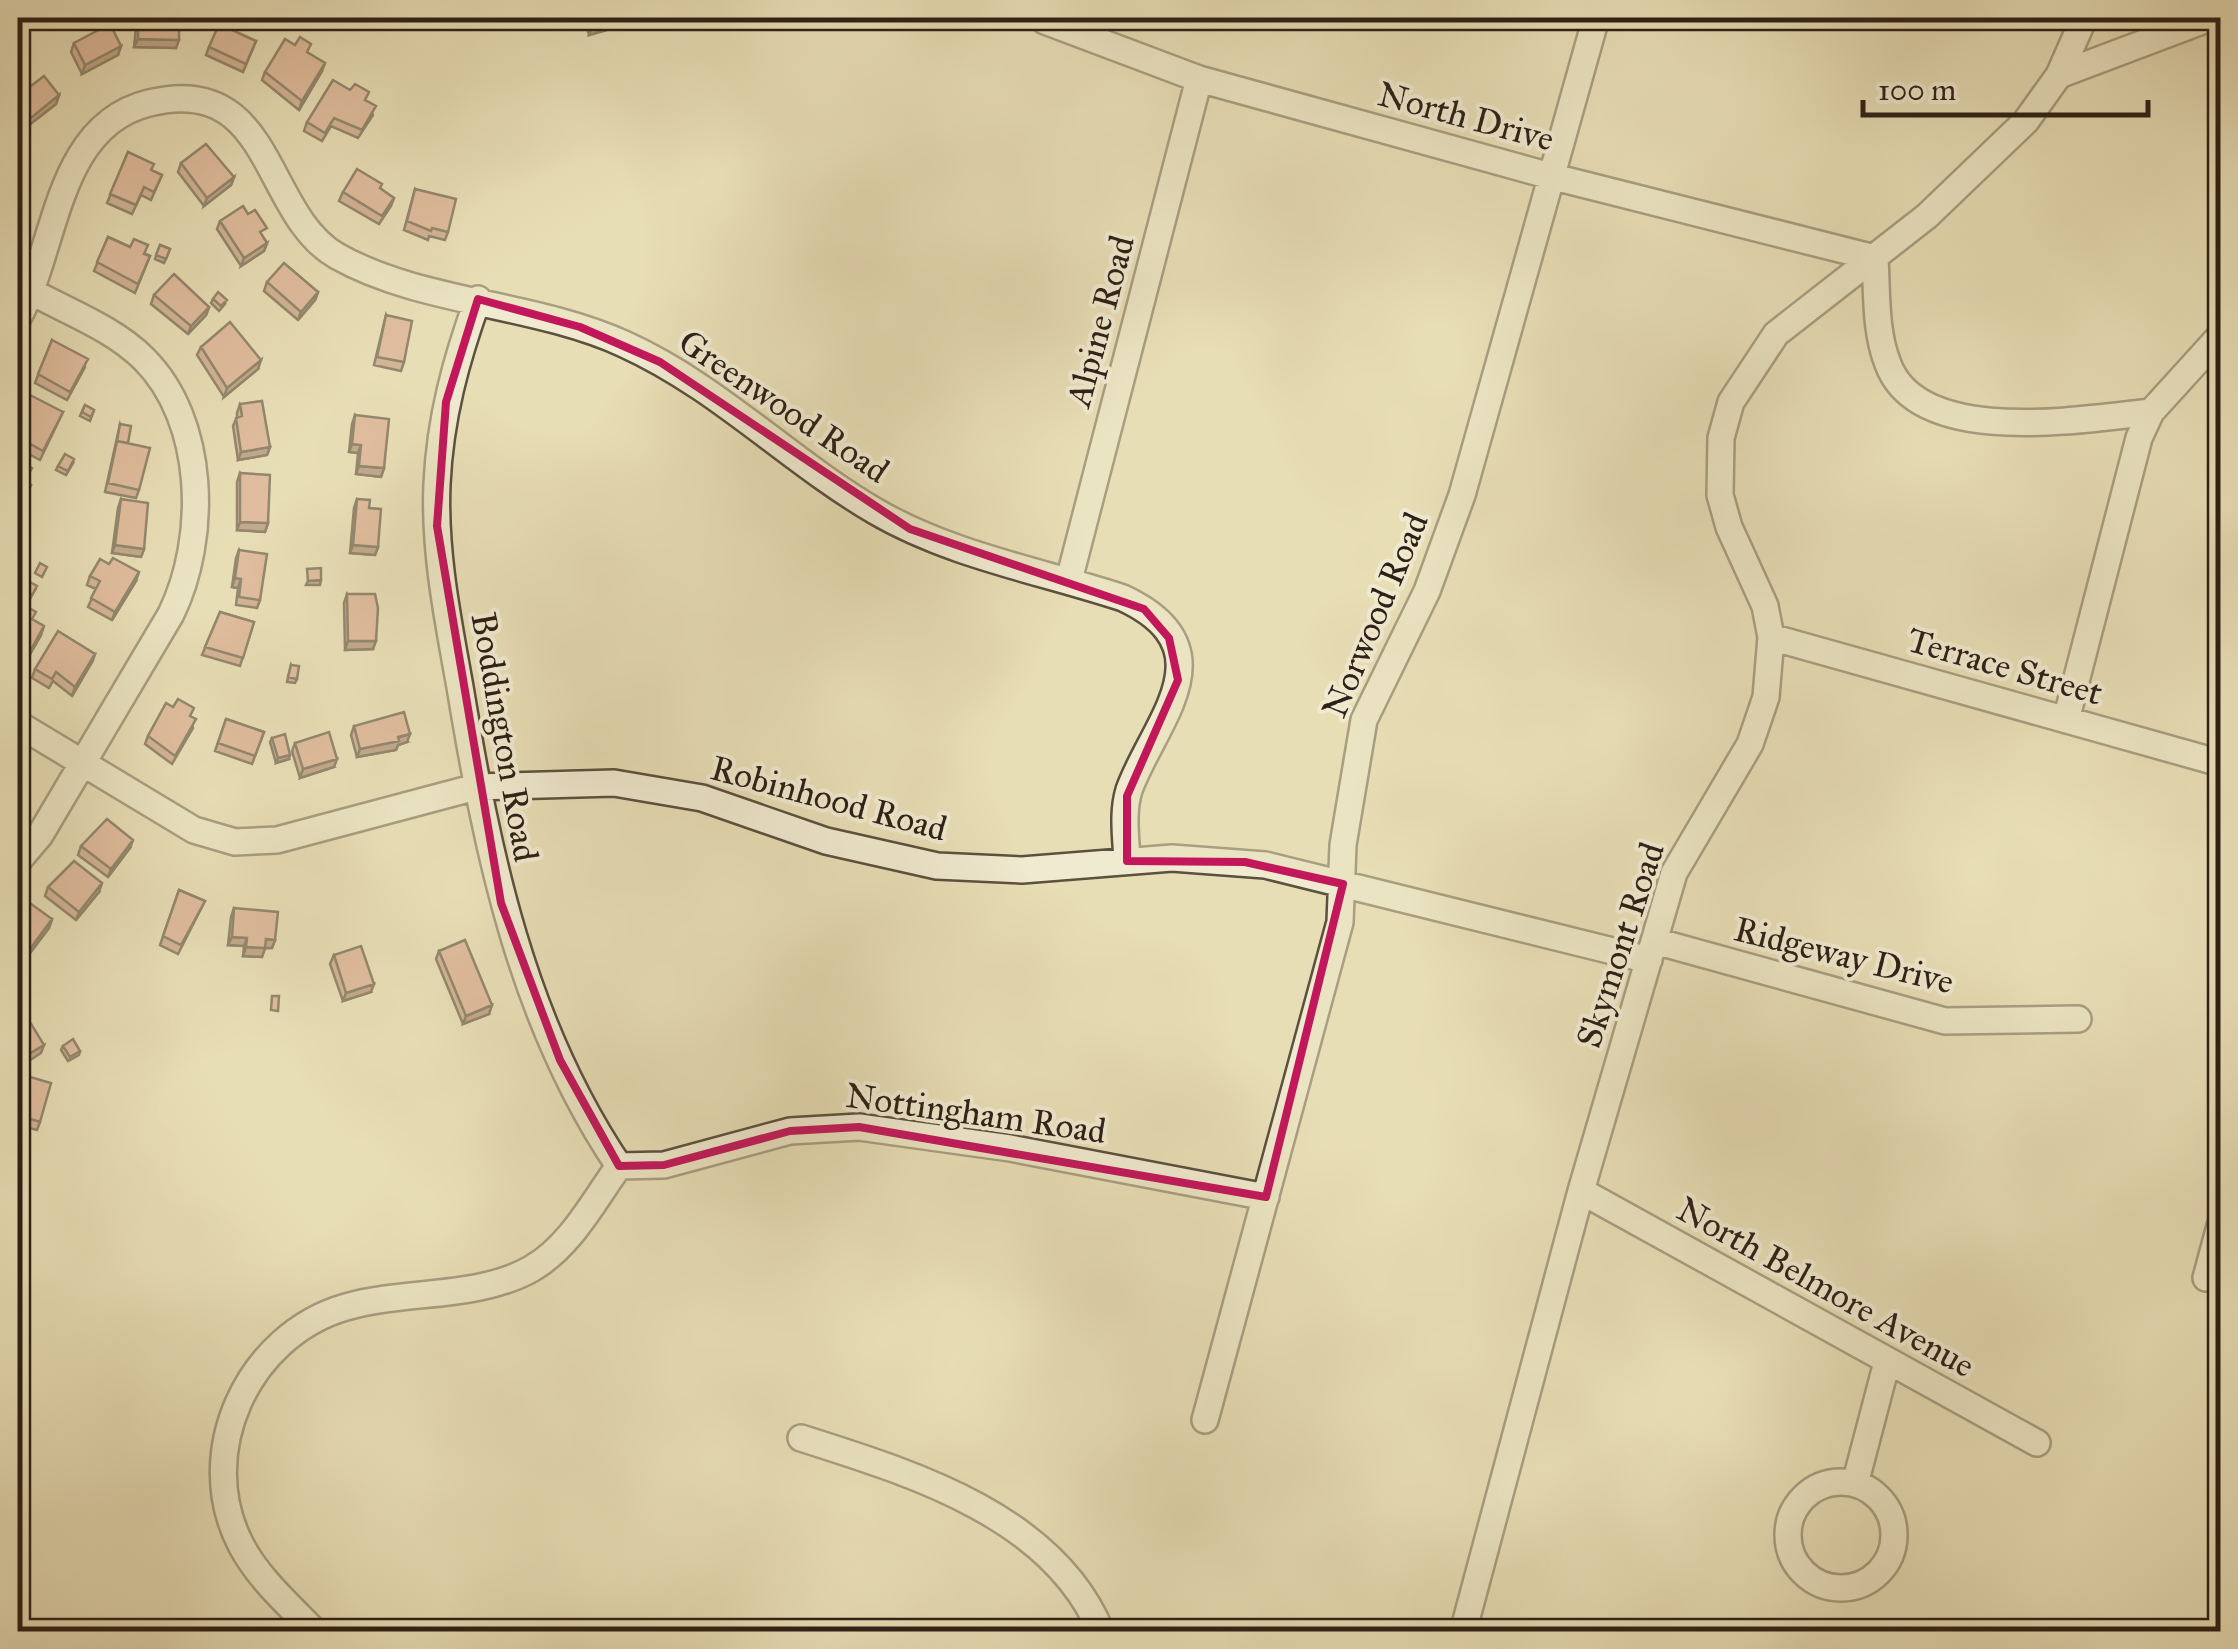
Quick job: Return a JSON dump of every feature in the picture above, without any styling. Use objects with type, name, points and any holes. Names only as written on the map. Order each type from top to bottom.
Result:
[{"type":"street","name":"Norwood Road","points":[[1204,1420],[1340,922],[1344,884],[1342,845],[1364,720],[1446,540],[1554,177],[1596,18]]},
{"type":"street","name":"Skymont Road","points":[[1462,1632],[1581,1191],[1681,854],[1757,726],[1768,684],[1771,636],[1763,601],[1724,512],[1718,471],[1723,428],[1744,377],[1776,334],[1875,258],[1998,150],[2044,101],[2084,18]]},
{"type":"street","points":[[2059,75],[2210,18]]},
{"type":"street","name":"North Drive","points":[[1044,21],[1199,80],[1554,177],[1875,258]]},
{"type":"street","name":"Alpine Road","points":[[1069,580],[1199,80]]},
{"type":"street","name":"Greenwood Road","points":[[18,318],[32,292],[68,182],[87,143],[122,113],[152,102],[178,100],[208,105],[242,125],[270,159],[299,222],[336,256],[398,280],[551,317],[623,343],[696,382],[834,485],[892,520],[937,541],[1069,580],[1144,609],[1166,632],[1176,657],[1178,688],[1171,710],[1127,796],[1126,860]]},
{"type":"street","points":[[1875,258],[1880,334],[1888,366],[1902,387],[1919,400],[1958,416],[1993,421],[2061,421],[2151,412]]},
{"type":"street","points":[[18,861],[40,834],[166,624],[182,587],[193,524],[191,464],[179,412],[145,360],[124,342],[32,292]]},
{"type":"street","name":"Boddington Road","points":[[478,299],[446,402],[437,502],[441,574],[497,888],[526,982],[584,1108],[619,1166]]},
{"type":"street","points":[[2066,720],[2139,438],[2151,412],[2220,336]]},
{"type":"street","name":"Terrace Street","points":[[1771,636],[2220,763]]},
{"type":"street","name":"Robinhood Road","points":[[18,724],[194,830],[235,842],[277,840],[476,787],[604,782],[654,788],[731,807],[859,850],[946,868],[1022,870],[1182,858],[1244,862],[1652,951]]},
{"type":"street","name":"Ridgeway Drive","points":[[1652,951],[1945,1021],[2078,1019]]},
{"type":"street","name":"Nottingham Road","points":[[619,1166],[664,1165],[790,1130],[859,1127],[1010,1148],[1266,1198]]},
{"type":"street","points":[[314,1632],[257,1569],[231,1519],[226,1445],[247,1381],[275,1347],[321,1316],[348,1306],[477,1286],[531,1269],[558,1250],[619,1166]]},
{"type":"street","name":"North Belmore Avenue","points":[[1581,1191],[2037,1443]]},
{"type":"street","points":[[2206,1278],[2220,1226]]},
{"type":"street","points":[[1854,1484],[1887,1362]]},
{"type":"street","points":[[801,1438],[847,1453],[1011,1523],[1062,1568],[1088,1604],[1101,1632]]},
{"type":"street","points":[[1830,1483],[1854,1484],[1875,1494],[1888,1512],[1892,1548],[1882,1568],[1866,1582],[1830,1587],[1808,1578],[1793,1559],[1788,1535],[1790,1519],[1802,1498],[1815,1488],[1830,1483]]},
{"type":"highlighted area","points":[[478,299],[580,327],[660,362],[910,529],[1144,609],[1169,638],[1178,680],[1127,796],[1127,861],[1245,862],[1343,884],[1266,1197],[859,1127],[790,1131],[664,1165],[619,1166],[560,1060],[501,903],[437,526],[446,402]]},
{"type":"building","points":[[138,18],[179,18],[179,40],[138,39]]},
{"type":"building","points":[[589,18],[624,18],[592,27]]},
{"type":"building","points":[[110,24],[121,46],[85,65],[74,43]]},
{"type":"building","points":[[219,24],[256,41],[246,64],[209,47]]},
{"type":"building","points":[[300,37],[311,44],[307,52],[325,63],[302,101],[265,72],[285,39],[295,45]]},
{"type":"building","points":[[44,76],[59,95],[27,121],[18,109],[18,96]]},
{"type":"building","points":[[333,80],[350,90],[355,84],[369,92],[365,100],[376,106],[362,130],[334,118],[325,133],[307,122]]},
{"type":"building","points":[[206,144],[234,177],[207,198],[181,163]]},
{"type":"building","points":[[128,152],[154,164],[151,170],[162,175],[154,192],[144,187],[136,205],[110,194]]},
{"type":"building","points":[[357,169],[382,184],[380,188],[394,198],[382,216],[343,192]]},
{"type":"building","points":[[415,189],[456,199],[448,232],[432,228],[431,231],[407,221]]},
{"type":"building","points":[[243,206],[248,214],[255,210],[267,228],[260,232],[267,243],[244,258],[220,221]]},
{"type":"building","points":[[108,237],[130,247],[134,239],[148,245],[144,254],[150,256],[138,284],[97,262]]},
{"type":"building","points":[[160,245],[170,249],[166,259],[156,255]]},
{"type":"building","points":[[284,263],[318,292],[301,312],[267,282]]},
{"type":"building","points":[[174,274],[209,307],[191,326],[154,295]]},
{"type":"building","points":[[218,292],[227,300],[221,306],[213,299]]},
{"type":"building","points":[[386,315],[412,321],[404,362],[377,357]]},
{"type":"building","points":[[230,322],[261,360],[227,388],[201,347]]},
{"type":"building","points":[[52,340],[88,359],[70,392],[38,374]]},
{"type":"building","points":[[30,395],[63,412],[43,451],[18,437],[18,413]]},
{"type":"building","points":[[262,401],[270,447],[241,452],[236,418],[242,416],[240,404]]},
{"type":"building","points":[[85,405],[94,410],[91,417],[82,412]]},
{"type":"building","points":[[355,415],[389,419],[384,468],[359,466],[361,445],[352,444]]},
{"type":"building","points":[[120,424],[131,426],[128,443],[117,441]]},
{"type":"building","points":[[117,441],[150,448],[139,490],[108,483]]},
{"type":"building","points":[[65,454],[74,459],[68,471],[58,466]]},
{"type":"building","points":[[18,460],[32,468],[25,481],[31,485],[23,500],[18,497]]},
{"type":"building","points":[[240,473],[270,475],[268,523],[240,522]]},
{"type":"building","points":[[121,499],[148,503],[144,549],[115,545]]},
{"type":"building","points":[[357,499],[370,500],[369,508],[381,509],[378,547],[353,545]]},
{"type":"building","points":[[239,550],[267,554],[260,600],[239,597],[241,579],[235,578]]},
{"type":"building","points":[[113,558],[139,572],[115,612],[91,598],[100,581],[90,576],[100,559],[109,564]]},
{"type":"building","points":[[40,563],[47,567],[42,577],[35,573]]},
{"type":"building","points":[[321,568],[321,580],[308,581],[307,569]]},
{"type":"building","points":[[28,581],[37,586],[32,595],[23,589]]},
{"type":"building","points":[[347,594],[375,594],[376,641],[348,641]]},
{"type":"building","points":[[22,604],[36,612],[32,619],[44,626],[24,662],[18,659],[18,610]]},
{"type":"building","points":[[220,612],[254,622],[243,658],[205,647]]},
{"type":"building","points":[[58,631],[95,654],[75,687],[56,672],[52,679],[35,669]]},
{"type":"building","points":[[291,665],[299,666],[297,679],[288,677]]},
{"type":"building","points":[[178,699],[194,708],[190,716],[196,719],[175,756],[148,736],[166,703],[173,707]]},
{"type":"building","points":[[404,712],[410,734],[398,737],[399,741],[360,749],[354,726]]},
{"type":"building","points":[[226,719],[264,732],[255,756],[218,743]]},
{"type":"building","points":[[329,732],[337,759],[303,769],[295,743]]},
{"type":"building","points":[[285,734],[290,755],[278,758],[272,738]]},
{"type":"building","points":[[107,819],[133,840],[111,869],[81,846]]},
{"type":"building","points":[[74,861],[102,883],[79,912],[48,887]]},
{"type":"building","points":[[179,890],[205,901],[181,945],[163,936]]},
{"type":"building","points":[[27,901],[52,919],[27,953],[18,946],[18,913]]},
{"type":"building","points":[[234,908],[278,912],[275,940],[266,939],[265,948],[246,947],[247,938],[232,937]]},
{"type":"building","points":[[465,940],[492,1005],[466,1016],[439,951]]},
{"type":"building","points":[[361,946],[374,984],[346,993],[334,955]]},
{"type":"building","points":[[272,996],[279,996],[278,1011],[271,1010]]},
{"type":"building","points":[[22,1009],[44,1045],[20,1059],[18,1012]]},
{"type":"building","points":[[73,1039],[80,1051],[70,1057],[63,1046]]},
{"type":"building","points":[[20,1074],[51,1083],[40,1122],[18,1115]]}]
